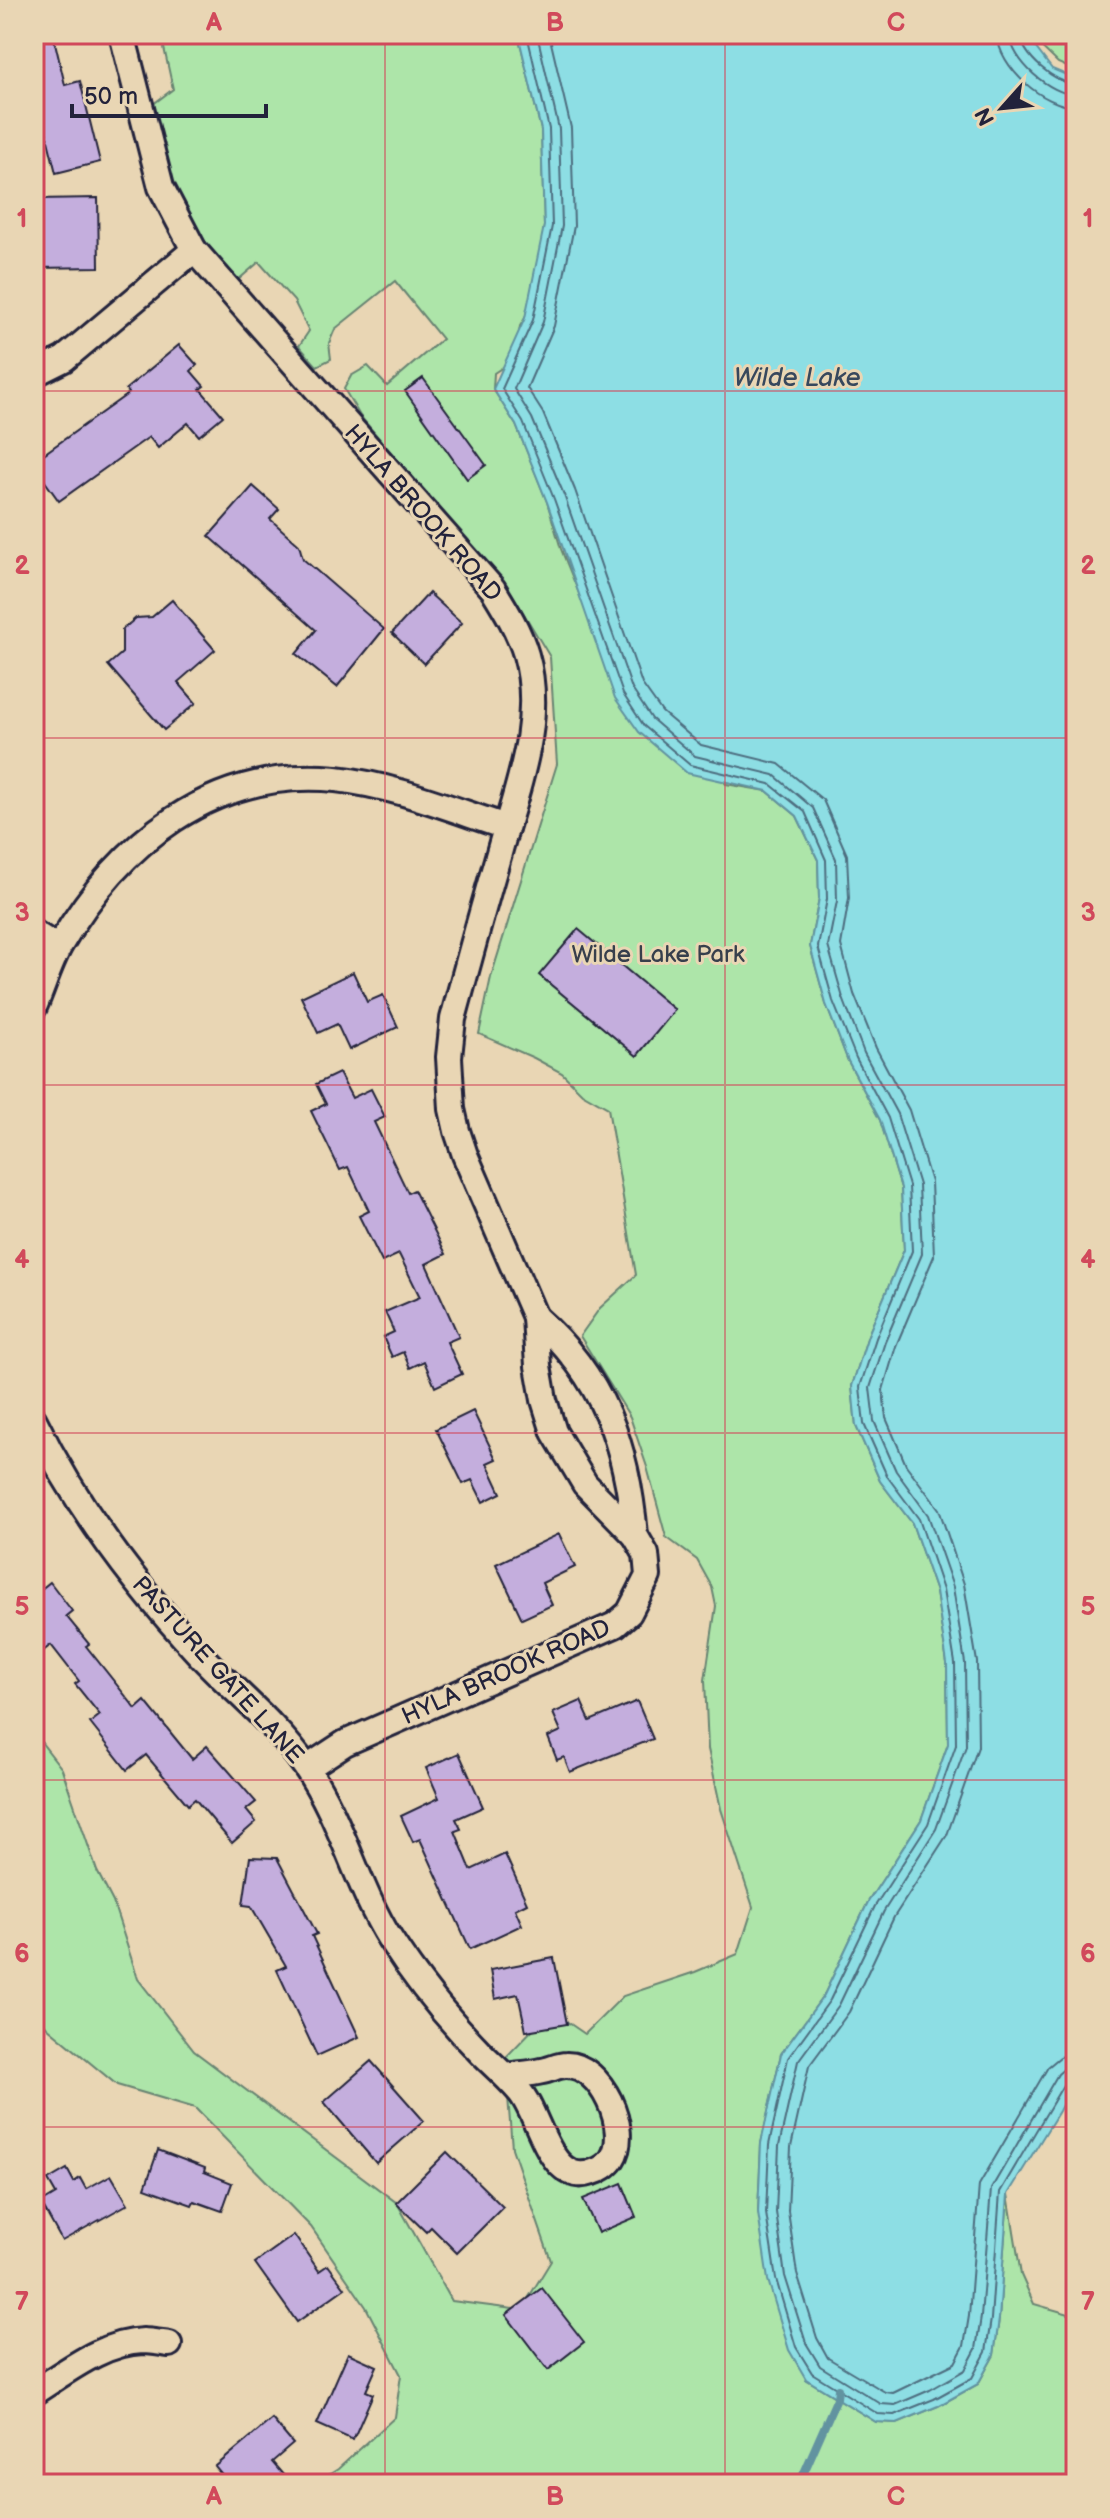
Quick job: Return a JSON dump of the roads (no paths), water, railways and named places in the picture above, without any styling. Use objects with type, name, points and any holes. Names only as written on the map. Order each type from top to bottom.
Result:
[{"type":"street","name":"HYLA BROOK ROAD","points":[[122,34],[161,187],[168,206],[194,250],[471,562],[493,589],[513,623],[526,657],[531,694],[530,736],[521,779],[453,1019],[449,1057],[452,1109],[465,1155],[535,1317],[538,1366],[554,1432],[585,1484],[635,1535],[646,1554],[648,1576],[629,1613],[615,1625],[345,1743],[307,1768]]},
{"type":"street","points":[[34,374],[64,359],[194,250]]},
{"type":"street","points":[[34,1007],[58,948],[84,906],[123,859],[183,814],[223,794],[262,781],[299,777],[339,779],[384,789],[506,827]]},
{"type":"street","points":[[34,933],[58,948]]},
{"type":"street","name":"HYLA BROOK ROAD","points":[[535,1317],[571,1352],[606,1406],[625,1464],[635,1535]]},
{"type":"street","name":"PASTURE GATE LANE","points":[[34,1420],[69,1484],[146,1594],[203,1658],[279,1732],[307,1768],[331,1811],[361,1883],[389,1938],[424,1988],[524,2097],[553,2157],[574,2174],[587,2174],[612,2160],[619,2142],[618,2122],[595,2078],[585,2070],[566,2065],[506,2076]]},
{"type":"street","points":[[34,2392],[95,2355],[119,2346],[143,2341],[169,2344]]},
{"type":"water","name":"Wilde Lake","points":[[518,34],[1025,34],[1052,69],[1076,79],[1076,2078],[1008,2194],[994,2355],[978,2384],[938,2406],[897,2423],[876,2422],[806,2379],[789,2350],[768,2280],[758,2213],[761,2143],[781,2054],[824,1995],[868,1902],[921,1820],[948,1744],[947,1663],[936,1592],[912,1523],[880,1481],[856,1426],[852,1386],[868,1335],[904,1250],[901,1188],[880,1120],[848,1061],[826,1004],[810,946],[819,898],[818,860],[797,816],[767,791],[687,773],[639,732],[615,698],[547,502],[516,425],[493,389],[525,318],[544,226],[541,130]]},
{"type":"waterway","points":[[799,2484],[837,2398],[838,2389]]},
{"type":"park label","name":"Wilde Lake Park","points":[[658,954]]}]
